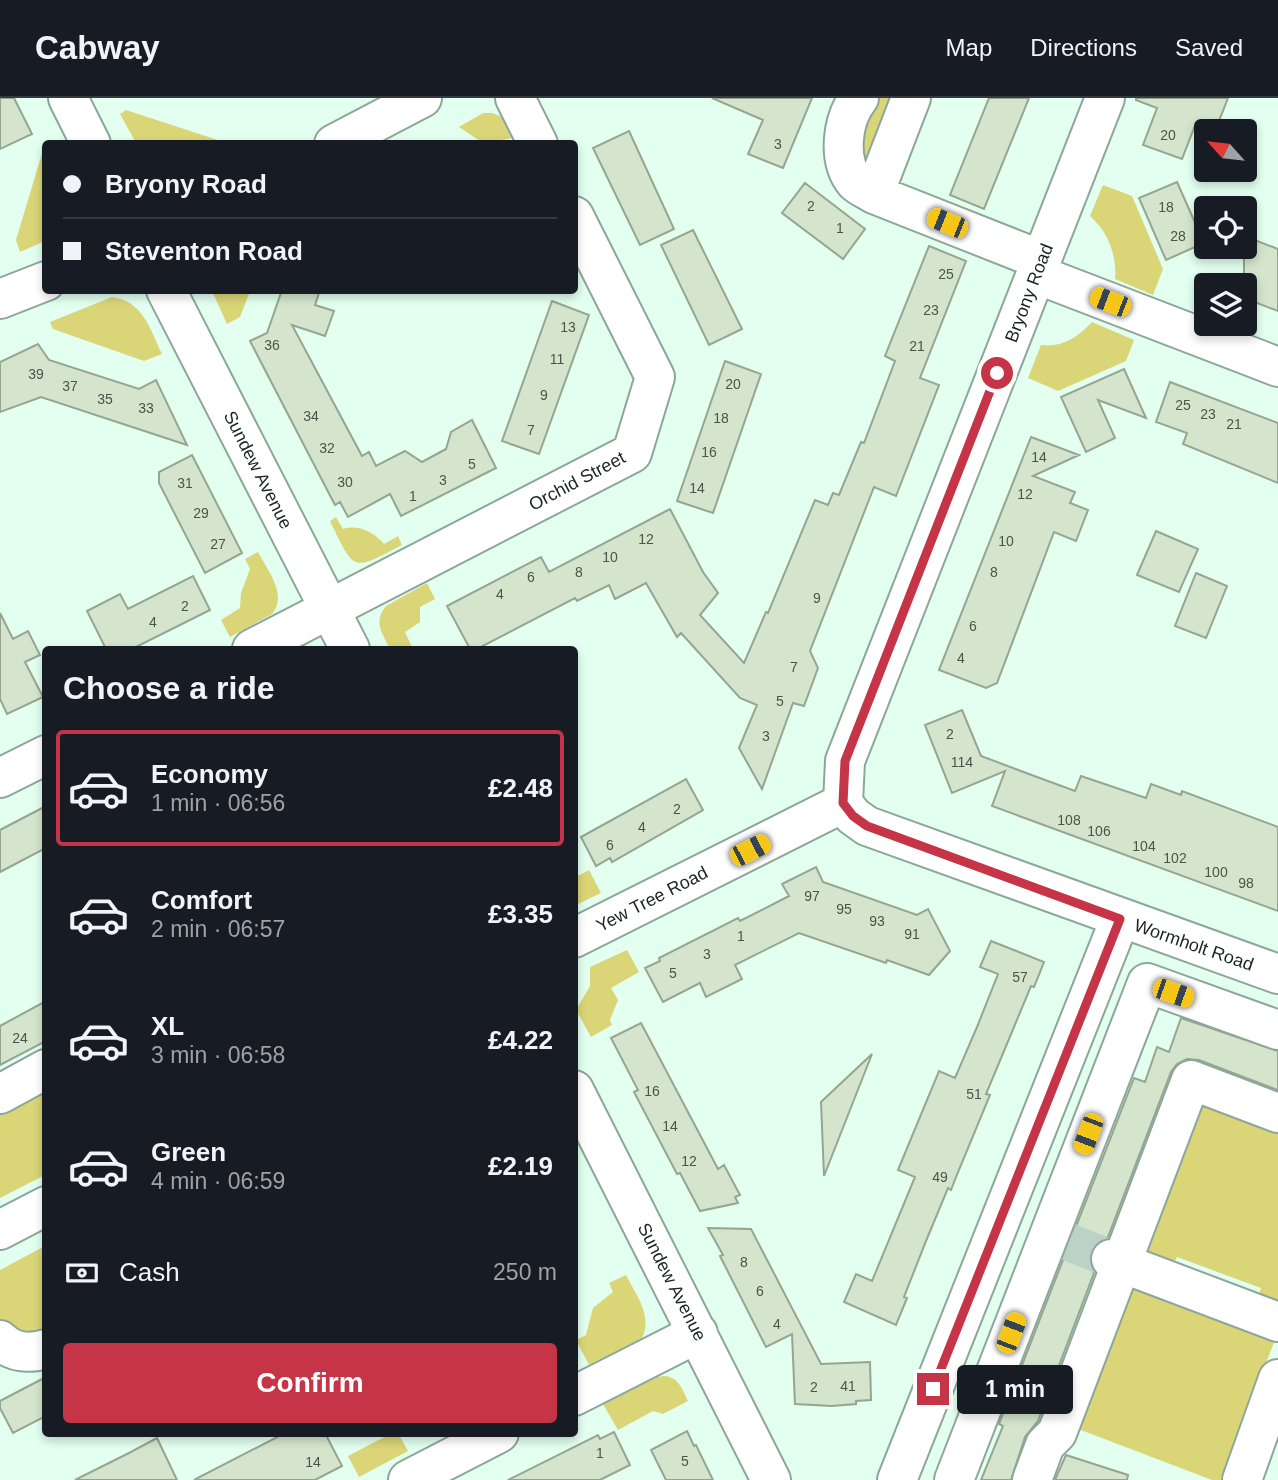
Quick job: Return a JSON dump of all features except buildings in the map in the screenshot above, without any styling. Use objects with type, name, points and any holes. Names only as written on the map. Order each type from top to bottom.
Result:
[{"type":"street","points":[[68,98],[89,140]]},
{"type":"street","points":[[342,140],[422,98]]},
{"type":"street","points":[[515,98],[536,140]]},
{"type":"street","points":[[859,98],[847,123],[845,154],[849,172],[857,184],[1039,267],[1278,367]]},
{"type":"street","points":[[874,194],[911,98]]},
{"type":"street","name":"Bryony Road","points":[[843,803],[845,761],[1105,98]]},
{"type":"street","name":"Orchid Street","points":[[258,646],[632,453],[655,377],[578,224]]},
{"type":"street","points":[[0,299],[42,283]]},
{"type":"street","name":"Sundew Avenue","points":[[168,294],[348,646]]},
{"type":"street","points":[[2,773],[42,757]]},
{"type":"street","name":"Wormholt Road","points":[[843,803],[853,816],[867,826],[1278,974]]},
{"type":"street","name":"Yew Tree Road","points":[[578,936],[843,803]]},
{"type":"street","points":[[892,1474],[1002,1216],[1120,919]]},
{"type":"street","points":[[954,1480],[1059,1238],[1147,984],[1278,1030]]},
{"type":"street","points":[[0,1094],[42,1071]]},
{"type":"street","points":[[1032,1480],[1045,1446],[1057,1433],[1191,1080],[1278,1113]]},
{"type":"street","name":"Sundew Avenue","points":[[578,1098],[773,1478]]},
{"type":"street","points":[[0,1230],[42,1208]]},
{"type":"street","points":[[1002,1216],[1059,1238]]},
{"type":"street","points":[[1122,1263],[1278,1322]]},
{"type":"street","points":[[578,1394],[698,1333]]},
{"type":"street","points":[[0,1340],[5,1345],[28,1353],[42,1350]]},
{"type":"street","points":[[1242,1480],[1278,1380]]},
{"type":"street","points":[[408,1480],[491,1437]]},
{"type":"shaded area","points":[[869,98],[904,98],[874,174],[851,152]]},
{"type":"shaded area","points":[[126,110],[218,140],[134,140],[120,114]]},
{"type":"shaded area","points":[[483,113],[492,113],[503,117],[513,138],[478,140],[459,127]]},
{"type":"shaded area","points":[[42,153],[42,242],[20,252],[16,240]]},
{"type":"shaded area","points":[[1103,185],[1132,196],[1163,269],[1153,295],[1115,279],[1110,244],[1102,229],[1090,216]]},
{"type":"shaded area","points":[[213,294],[249,294],[240,317],[227,324]]},
{"type":"shaded area","points":[[112,297],[131,304],[138,310],[162,354],[144,361],[53,329],[50,322]]},
{"type":"shaded area","points":[[1092,322],[1134,340],[1126,361],[1058,391],[1028,378],[1041,345],[1056,345],[1069,340]]},
{"type":"shaded area","points":[[336,517],[343,529],[365,530],[384,544],[398,536],[402,545],[373,560],[357,562],[345,550],[330,521]]},
{"type":"shaded area","points":[[258,552],[275,583],[278,599],[276,607],[272,614],[230,637],[221,620],[240,608],[241,593],[250,569],[245,559]]},
{"type":"shaded area","points":[[427,583],[435,599],[420,607],[420,622],[405,632],[412,646],[388,646],[379,622],[386,606]]},
{"type":"shaded area","points":[[589,870],[601,893],[578,904],[578,876]]},
{"type":"shaded area","points":[[627,950],[639,972],[611,988],[618,1000],[610,1020],[612,1025],[591,1037],[578,1014],[578,1007],[590,986],[590,967]]},
{"type":"shaded area","points":[[42,1077],[42,1177],[0,1198],[0,1100]]},
{"type":"shaded area","points":[[1201,1096],[1278,1124],[1278,1304],[1258,1297],[1261,1288],[1177,1257],[1173,1265],[1141,1253]]},
{"type":"shaded area","points":[[42,1248],[42,1340],[38,1341],[2,1322],[0,1270]]},
{"type":"shaded area","points":[[626,1275],[644,1314],[645,1330],[642,1338],[589,1365],[578,1339],[586,1335],[593,1308],[613,1292],[609,1283]]},
{"type":"shaded area","points":[[1131,1275],[1278,1332],[1221,1480],[1212,1480],[1073,1427]]},
{"type":"shaded area","points":[[664,1376],[677,1381],[688,1401],[663,1414],[653,1411],[618,1430],[603,1404]]},
{"type":"shaded area","points":[[384,1437],[400,1437],[408,1451],[359,1477],[348,1456]]},
{"type":"tunnel","points":[[1069,1242],[1111,1259]]},
{"type":"route","points":[[933,1389],[1120,919],[867,826],[853,816],[843,803],[845,761],[997,373]]}]
